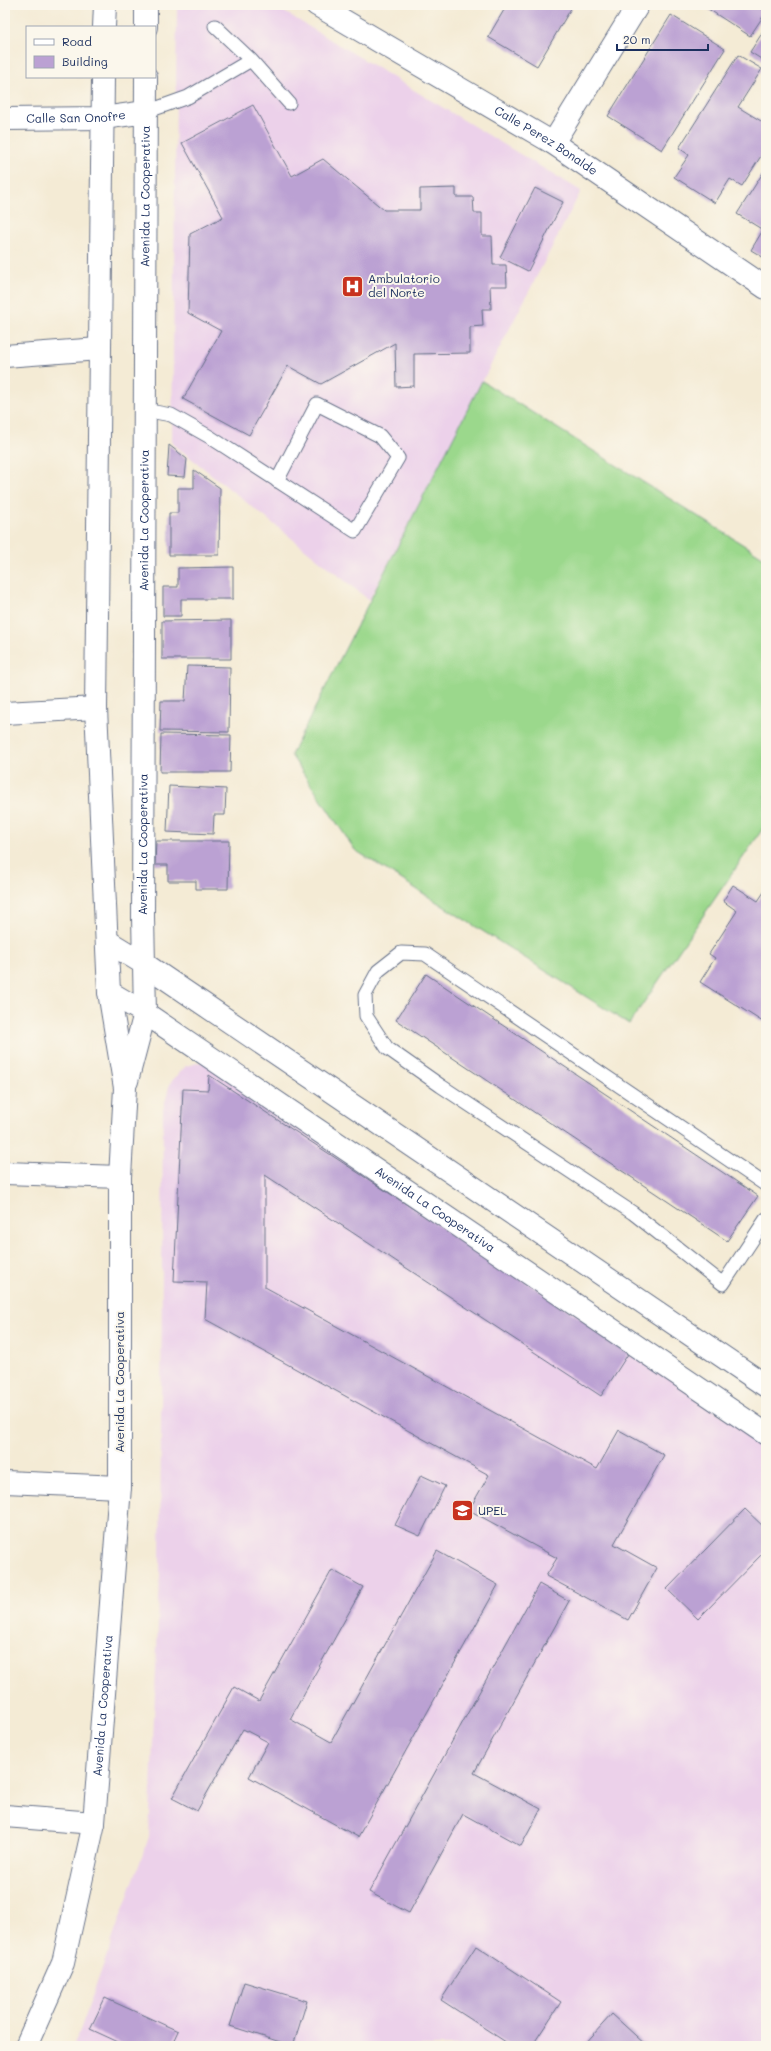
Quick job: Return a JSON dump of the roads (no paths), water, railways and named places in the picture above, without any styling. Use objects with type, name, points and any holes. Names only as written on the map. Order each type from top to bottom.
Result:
[{"type":"street","points":[[104,5],[104,26]]},
{"type":"street","points":[[146,5],[146,26]]},
{"type":"street","name":"Calle Perez Bonalde","points":[[317,5],[553,143],[766,288]]},
{"type":"street","points":[[553,143],[638,5]]},
{"type":"street","name":"Avenida La Cooperativa","points":[[26,2046],[63,1963],[94,1823],[120,1486],[120,1177],[125,1088],[109,992],[96,708],[103,78]]},
{"type":"street","name":"Avenida La Cooperativa","points":[[146,78],[143,963],[145,1013],[766,1434]]},
{"type":"street","name":"Calle San Onofre","points":[[5,120],[103,118],[146,112]]},
{"type":"street","points":[[5,356],[99,349]]},
{"type":"street","points":[[5,713],[96,708]]},
{"type":"street","points":[[107,942],[143,963],[766,1386]]},
{"type":"street","points":[[109,992],[145,1013],[125,1088]]},
{"type":"street","points":[[5,1173],[120,1177]]},
{"type":"street","points":[[5,1482],[120,1486]]},
{"type":"street","points":[[5,1816],[94,1823]]},
{"type":"lane","points":[[215,26],[251,60],[289,103]]},
{"type":"lane","points":[[146,112],[188,97],[251,60]]},
{"type":"lane","points":[[144,410],[171,414],[355,531],[398,458],[380,436],[317,404],[277,480]]},
{"type":"lane","points":[[766,1185],[425,954],[401,953],[378,971],[365,995],[366,1016],[387,1048],[441,1086],[634,1213],[723,1284],[766,1220]]},
{"type":"place","name":"Ambulatorio del Norte","points":[[353,286]]},
{"type":"place","name":"UPEL","points":[[463,1511]]}]
